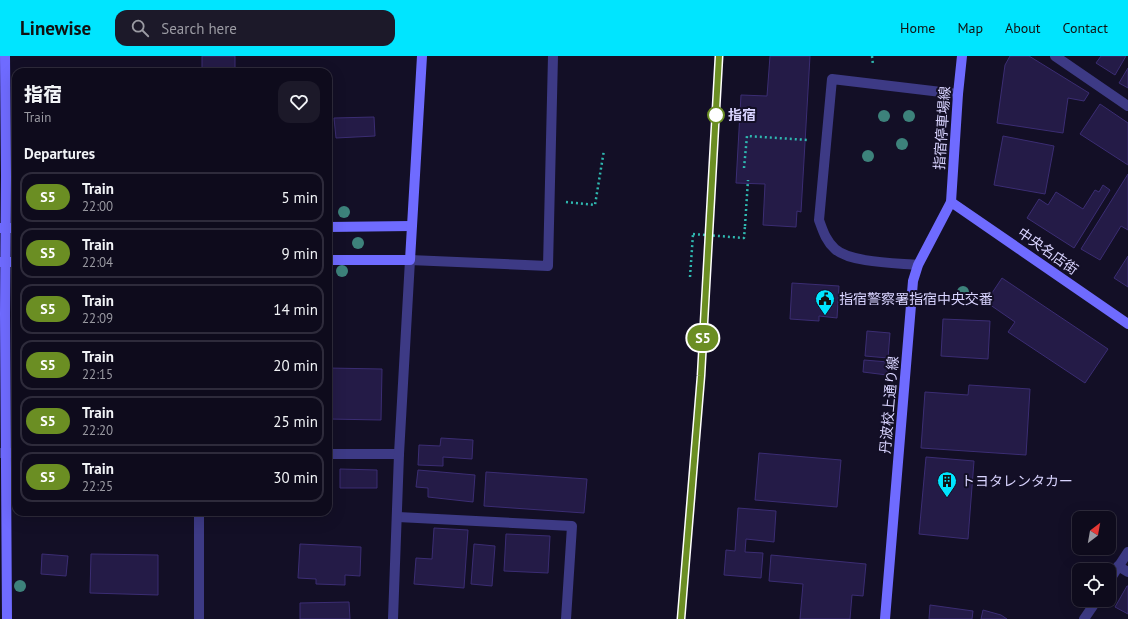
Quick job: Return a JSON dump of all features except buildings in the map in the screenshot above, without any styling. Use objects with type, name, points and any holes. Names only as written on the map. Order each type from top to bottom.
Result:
[{"type":"street","points":[[5,56],[7,228],[3,262],[7,453],[6,619]]},
{"type":"street","points":[[393,619],[398,517],[399,454],[422,56]]},
{"type":"street","points":[[332,260],[410,260],[548,266],[553,56]]},
{"type":"street","name":"指宿停車場線","points":[[951,202],[962,56]]},
{"type":"street","points":[[1055,56],[1128,106]]},
{"type":"street","points":[[918,265],[856,259],[835,249],[824,236],[819,220],[832,79],[958,94]]},
{"type":"street","name":"丹波校上通り線","points":[[885,619],[913,281],[918,265],[951,202]]},
{"type":"street","name":"中央名店街","points":[[951,202],[1128,324]]},
{"type":"street","points":[[332,227],[411,226]]},
{"type":"street","points":[[332,454],[399,454]]},
{"type":"street","points":[[199,516],[200,619]]},
{"type":"street","points":[[398,517],[572,526],[566,619]]},
{"type":"street","points":[[1116,569],[1128,552]]},
{"type":"street","points":[[1118,566],[1128,572]]},
{"type":"street","points":[[1084,619],[1092,607]]},
{"type":"path","points":[[744,168],[746,136],[826,141]]},
{"type":"path","points":[[550,200],[595,205],[604,150]]},
{"type":"path","points":[[690,277],[693,234],[744,238],[748,180]]},
{"type":"railway","points":[[681,619],[701,376],[719,56]]},
{"type":"train","name":"S5","points":[[681,619],[701,376],[719,56]]},
{"type":"place","name":"指宿","points":[[716,115]]},
{"type":"place","name":"指宿警察署指宿中央交番","points":[[825,316]]},
{"type":"place","name":"トヨタレンタカー","points":[[947,498]]}]
